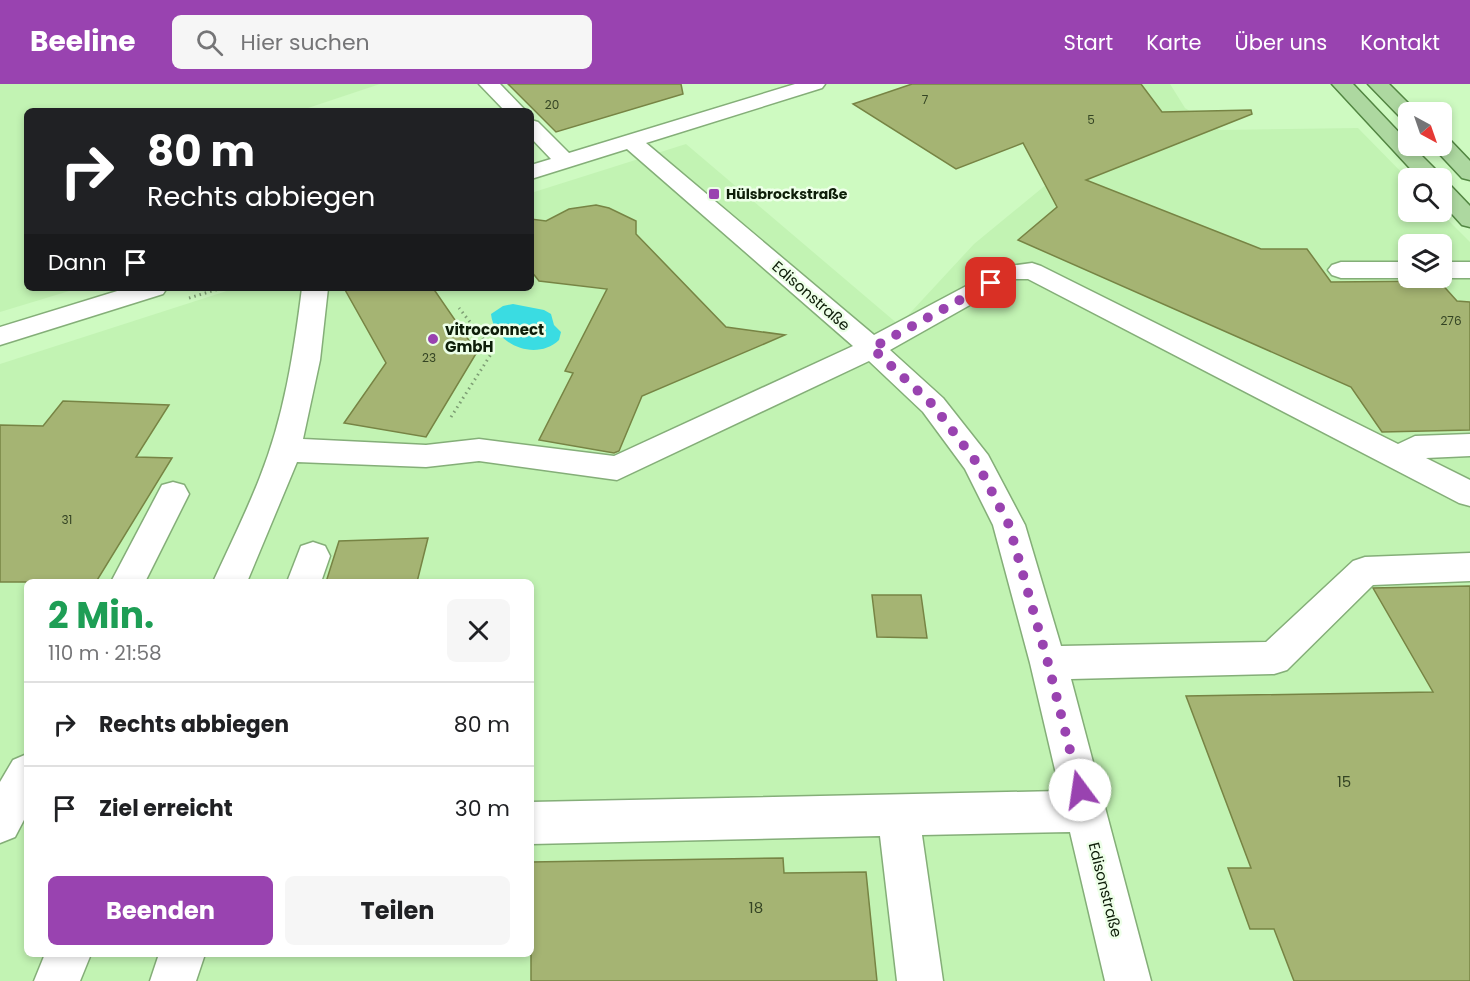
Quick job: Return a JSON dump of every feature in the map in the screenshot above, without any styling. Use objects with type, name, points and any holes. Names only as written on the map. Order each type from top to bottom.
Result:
[{"type":"main road","points":[[1342,84],[1422,168]]},
{"type":"main road","points":[[1378,84],[1398,104]]},
{"type":"main road","points":[[1452,155],[1470,173]]},
{"type":"main road","points":[[1452,201],[1470,220]]},
{"type":"street","points":[[489,84],[513,108]]},
{"type":"street","points":[[534,171],[815,84]]},
{"type":"street","points":[[534,129],[565,161]]},
{"type":"street","name":"Edisonstraße","points":[[631,141],[872,348],[933,405],[977,463],[1009,525],[1048,663],[1128,981]]},
{"type":"street","points":[[1341,270],[1398,270]]},
{"type":"street","points":[[1452,270],[1470,270]]},
{"type":"street","points":[[285,450],[426,456],[479,450],[617,468],[872,348],[1011,272],[1032,271],[1470,494]]},
{"type":"street","points":[[0,336],[144,291]]},
{"type":"street","points":[[231,579],[285,450],[294,420],[311,327],[315,291]]},
{"type":"street","points":[[1400,458],[1415,447],[1470,445]]},
{"type":"street","points":[[130,579],[173,494]]},
{"type":"street","points":[[1048,663],[1274,658],[1365,571],[1470,567]]},
{"type":"street","points":[[0,822],[24,779]]},
{"type":"street","points":[[534,823],[1086,811]]},
{"type":"street","points":[[898,816],[920,981]]},
{"type":"street","points":[[57,981],[67,957]]},
{"type":"street","points":[[173,981],[181,957]]},
{"type":"path","points":[[426,456],[493,351],[459,308]]},
{"type":"shaded area","points":[[0,84],[380,84],[308,108],[24,108],[24,291],[69,291],[0,312]]},
{"type":"shaded area","points":[[932,84],[1170,84],[1185,108],[1220,130],[1358,128],[1398,169],[1398,222],[1450,222],[1470,242],[1470,981],[0,981],[0,364],[227,291],[534,291],[534,192],[686,144],[899,325],[974,244],[1070,165]]},
{"type":"water","points":[[513,304],[544,310],[551,314],[554,325],[561,332],[559,340],[539,350],[528,350],[508,342],[494,325],[491,314],[503,306]]},
{"type":"building","points":[[508,84],[681,84],[683,94],[556,132]]},
{"type":"building","points":[[912,84],[1141,84],[1162,112],[1251,110],[1252,114],[1086,180],[1261,249],[1307,249],[1331,282],[1398,281],[1398,288],[1445,288],[1457,301],[1470,302],[1470,430],[1382,432],[1351,387],[1018,240],[1057,207],[1023,143],[956,169],[853,104]]},
{"type":"building","points":[[596,205],[609,208],[636,221],[636,234],[726,327],[785,335],[642,396],[619,451],[614,453],[539,440],[573,373],[565,371],[607,289],[539,281],[534,275],[534,219],[546,221],[569,209]]},
{"type":"building","points":[[346,291],[435,291],[477,352],[426,437],[344,423],[386,363]]},
{"type":"building","points":[[63,401],[169,405],[136,457],[172,458],[98,579],[24,579],[24,582],[0,582],[0,425],[43,426]]},
{"type":"building","points":[[428,538],[418,579],[327,579],[339,541]]},
{"type":"building","points":[[1470,586],[1470,981],[1294,981],[1274,929],[1250,929],[1228,868],[1251,868],[1186,696],[1433,692],[1373,588]]},
{"type":"building","points":[[872,595],[921,595],[927,638],[877,637]]},
{"type":"building","points":[[783,858],[784,873],[866,872],[877,981],[531,981],[531,957],[534,957],[534,862]]},
{"type":"place","name":"Hülsbrockstraße","points":[[714,194]]},
{"type":"place","name":"vitroconnect GmbH","points":[[433,339]]},
{"type":"route","points":[[991,283],[872,348],[933,405],[977,463],[1009,525],[1048,663],[1080,790]]}]
